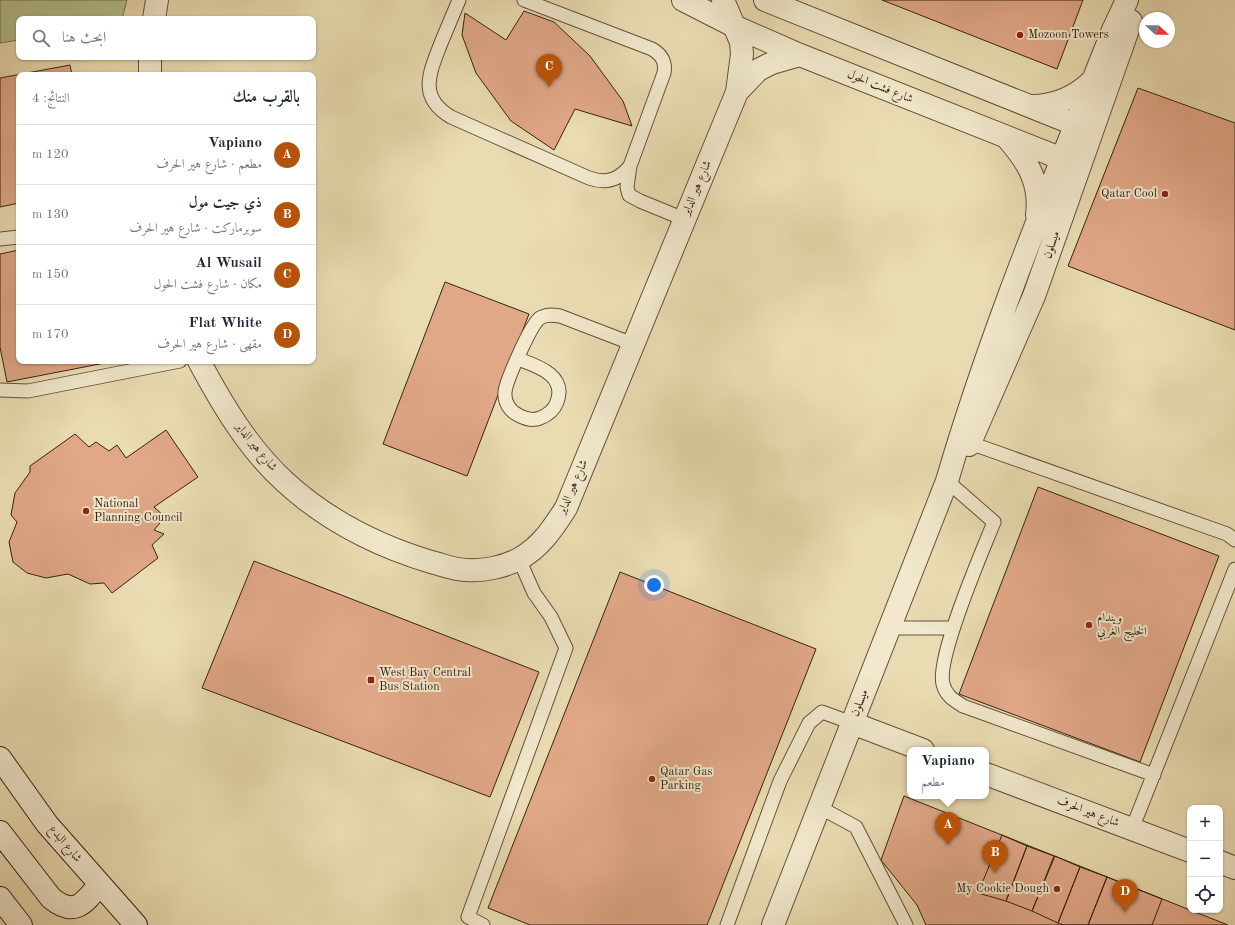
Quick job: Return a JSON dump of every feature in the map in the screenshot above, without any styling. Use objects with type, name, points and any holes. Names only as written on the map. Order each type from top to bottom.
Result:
[{"type":"street","points":[[154,16],[157,0]]},
{"type":"street","name":"شارع فشت الحول","points":[[683,0],[736,27],[800,55],[1071,163]]},
{"type":"street","name":"شارع هير الداير","points":[[201,364],[221,402],[257,452],[284,481],[327,516],[348,528],[399,551],[450,568],[467,570],[492,569],[519,559],[537,546],[553,529],[566,508],[737,92],[742,54],[741,42],[736,27],[722,0]]},
{"type":"street","points":[[765,0],[1085,128]]},
{"type":"street","name":"ميسلون","points":[[1085,128],[1094,80],[1126,0]]},
{"type":"street","name":"ميسلون","points":[[947,482],[970,442],[1034,296],[1071,163],[1138,0]]},
{"type":"street","name":"شارع هير الداير","points":[[737,92],[758,70],[772,63],[800,55]]},
{"type":"street","points":[[150,60],[150,72]]},
{"type":"street","points":[[1030,106],[1041,106],[1064,100],[1085,88],[1094,80]]},
{"type":"street","points":[[1008,138],[1024,157],[1034,180],[1038,204],[1035,229]]},
{"type":"street","name":"ميسلون","points":[[773,925],[947,482],[981,370],[1035,229],[1071,163]]},
{"type":"street","points":[[852,723],[915,747]]},
{"type":"street","name":"شارع البدع","points":[[0,758],[47,824],[99,885],[136,925]]},
{"type":"street","name":"شارع هير الحرف","points":[[989,775],[1187,850]]},
{"type":"street","points":[[0,832],[46,892],[58,904],[65,907],[75,908],[91,896],[99,885]]},
{"type":"street","points":[[1223,863],[1235,868]]},
{"type":"street","points":[[0,898],[21,925]]},
{"type":"lane","points":[[459,0],[429,75],[429,92],[437,107],[451,116],[597,180],[612,180],[625,172],[630,166]]},
{"type":"lane","points":[[524,0],[549,4],[652,49],[661,56],[665,67],[664,73],[630,166],[627,187],[630,194],[640,201],[684,219]]},
{"type":"lane","points":[[0,239],[16,237]]},
{"type":"lane","points":[[518,359],[547,371],[557,383],[558,398],[556,405],[551,411],[538,419],[530,420],[515,414],[509,408],[506,400],[507,383],[534,323],[544,316],[552,314],[633,344]]},
{"type":"lane","points":[[0,390],[28,391],[165,364]]},
{"type":"lane","points":[[970,442],[1227,534],[1235,540]]},
{"type":"lane","points":[[947,482],[994,522],[953,628],[942,672],[943,684],[949,696],[963,706],[1154,775]]},
{"type":"lane","points":[[482,925],[468,917],[566,648],[551,618],[534,593],[519,559]]},
{"type":"lane","points":[[1132,829],[1235,569]]},
{"type":"lane","points":[[890,628],[953,628]]},
{"type":"lane","points":[[727,925],[780,782],[809,723],[822,712],[852,723]]},
{"type":"lane","points":[[819,807],[856,827],[906,925]]},
{"type":"green space","points":[[0,0],[127,0],[123,16],[16,16],[16,40],[0,43]]},
{"type":"building","name":"Mozoon Towers","points":[[882,0],[1083,0],[1057,69]]},
{"type":"building","points":[[524,11],[554,22],[590,56],[623,101],[632,126],[575,109],[554,150],[511,121],[476,73],[462,35],[465,13],[506,40]]},
{"type":"building","points":[[70,65],[71,72],[32,72]]},
{"type":"building","points":[[16,75],[16,204],[0,207],[0,78]]},
{"type":"building","name":"Qatar Cool","points":[[1138,88],[1235,123],[1235,330],[1068,266]]},
{"type":"building","points":[[16,251],[16,364],[100,364],[7,382],[0,347],[0,254]]},
{"type":"building","points":[[445,282],[529,314],[467,476],[383,444]]},
{"type":"building","name":"National Planning Council","points":[[166,430],[198,477],[154,507],[165,517],[154,530],[164,534],[152,545],[158,558],[112,593],[104,583],[90,584],[68,574],[46,578],[27,573],[13,562],[9,542],[17,522],[11,515],[15,493],[30,472],[30,466],[75,434],[89,447],[96,442],[109,451],[117,445],[126,458]]},
{"type":"building","name":"ويندام الخليج الغربي","points":[[1038,487],[1219,556],[1140,762],[959,694]]},
{"type":"building","name":"West Bay Central Bus Station","points":[[254,561],[539,672],[490,797],[202,688]]},
{"type":"building","name":"Qatar Gas Parking","points":[[620,572],[816,649],[707,925],[530,925],[488,908]]},
{"type":"building","points":[[904,796],[907,797],[907,799],[912,799],[1187,909],[1187,913],[1198,913],[1228,925],[926,925],[917,905],[881,860]]},
{"type":"building","points":[[1002,835],[1027,846],[1006,901],[978,893]]},
{"type":"building","points":[[1027,846],[1054,856],[1032,911],[1006,901]]},
{"type":"building","name":"My Cookie Dough","points":[[1055,856],[1080,867],[1058,923],[1032,911]]},
{"type":"building","points":[[1080,867],[1107,877],[1088,925],[1063,925],[1058,923]]},
{"type":"building","points":[[1107,877],[1162,899],[1152,925],[1088,925]]},
{"type":"place","name":"Mozoon Towers","points":[[1020,35]]},
{"type":"place","name":"Al Wusail","points":[[549,87]]},
{"type":"place","name":"Qatar Cool","points":[[1165,194]]},
{"type":"place","name":"National Planning Council","points":[[86,511]]},
{"type":"place","name":"ويندام الخليج الغربي","points":[[1089,625]]},
{"type":"place","name":"West Bay Central Bus Station","points":[[371,680]]},
{"type":"place","name":"Qatar Gas Parking","points":[[652,779]]},
{"type":"place","name":"Vapiano","points":[[948,845]]},
{"type":"place","name":"ذي جيت مول","points":[[995,873]]},
{"type":"place","name":"My Cookie Dough","points":[[1057,889]]},
{"type":"place","name":"Flat White","points":[[1125,912]]}]
